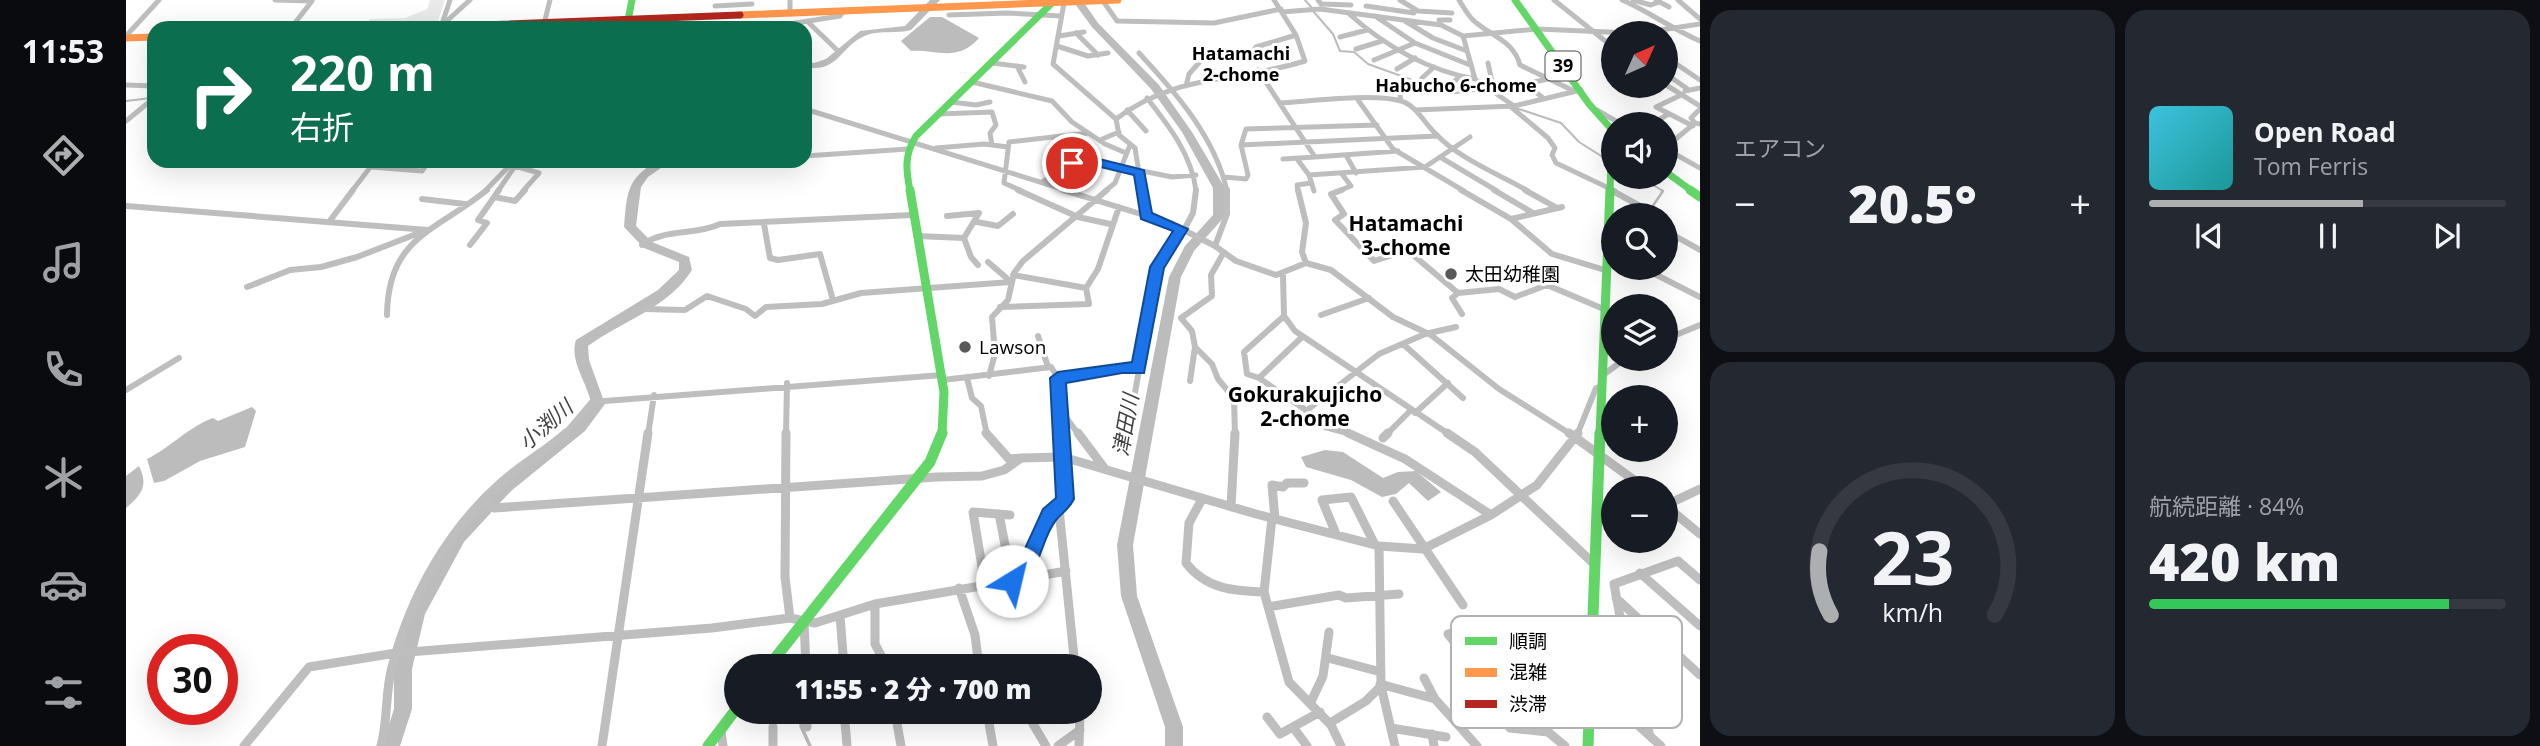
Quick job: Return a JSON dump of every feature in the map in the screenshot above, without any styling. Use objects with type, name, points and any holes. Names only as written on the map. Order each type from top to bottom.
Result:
[{"type":"street","points":[[126,37],[159,0]]},
{"type":"street","points":[[275,0],[312,1]]},
{"type":"street","points":[[442,21],[450,0]]},
{"type":"street","points":[[446,21],[470,0]]},
{"type":"street","points":[[544,21],[550,0]]},
{"type":"street","points":[[628,21],[632,0]]},
{"type":"street","points":[[790,14],[790,0],[796,0]]},
{"type":"street","points":[[715,8],[790,14],[919,9],[957,3],[1118,0]]},
{"type":"street","points":[[1116,119],[1147,98],[1172,90],[1305,61],[1296,35],[1274,0]]},
{"type":"street","points":[[1318,0],[1321,4],[1351,5]]},
{"type":"street","points":[[1360,0],[1368,8],[1421,14]]},
{"type":"street","points":[[1384,0],[1386,9]]},
{"type":"street","points":[[1400,0],[1415,10],[1452,13]]},
{"type":"street","points":[[1460,0],[1473,20],[1493,32],[1517,53],[1520,65],[1578,91]]},
{"type":"street","name":"39","points":[[1515,0],[1578,91],[1601,116]]},
{"type":"street","points":[[1554,0],[1601,38]]},
{"type":"street","points":[[1622,0],[1662,21]]},
{"type":"street","points":[[1633,0],[1651,5],[1657,1],[1669,7]]},
{"type":"street","points":[[1678,0],[1691,8],[1700,21],[1678,28]]},
{"type":"street","points":[[296,21],[312,1]]},
{"type":"street","points":[[1095,1],[1116,21],[1214,23],[1282,10],[1314,9],[1405,20],[1450,20]]},
{"type":"street","points":[[778,654],[916,480],[940,446],[945,431],[947,413],[942,377],[906,169],[910,146],[951,102],[1042,15],[1063,3]]},
{"type":"street","points":[[1063,3],[1053,64],[1116,119],[1119,132],[1135,148],[1146,215]]},
{"type":"street","points":[[644,21],[752,4]]},
{"type":"street","points":[[812,21],[840,16],[843,12]]},
{"type":"street","points":[[1435,12],[1440,22],[1463,36],[1536,29],[1601,31]]},
{"type":"street","points":[[1348,13],[1382,41],[1399,50],[1434,67],[1475,79],[1494,90],[1548,138],[1555,148],[1554,160],[1601,184]]},
{"type":"street","points":[[949,15],[1061,16]]},
{"type":"street","points":[[1375,16],[1415,43],[1470,65]]},
{"type":"street","points":[[1405,20],[1433,38],[1467,51]]},
{"type":"street","points":[[812,26],[837,50]]},
{"type":"street","points":[[1340,37],[1367,30]]},
{"type":"street","points":[[1678,31],[1700,41]]},
{"type":"street","points":[[1059,36],[1084,32]]},
{"type":"street","points":[[1076,33],[1098,55]]},
{"type":"street","points":[[1186,86],[1189,74],[1204,57],[1252,52],[1256,47],[1296,35]]},
{"type":"street","points":[[1463,36],[1475,79]]},
{"type":"street","points":[[126,37],[147,37]]},
{"type":"street","points":[[1356,49],[1382,41]]},
{"type":"street","points":[[1374,60],[1415,43]]},
{"type":"street","points":[[1057,46],[1088,57],[1108,53]]},
{"type":"street","points":[[1139,53],[1172,90],[1215,155],[1224,177],[1228,195],[1225,225],[1215,246]]},
{"type":"street","points":[[1397,69],[1415,58]]},
{"type":"street","points":[[992,63],[1024,66]]},
{"type":"street","points":[[1488,63],[1494,90]]},
{"type":"street","points":[[1678,65],[1700,80]]},
{"type":"street","points":[[1017,66],[1025,82]]},
{"type":"street","points":[[1422,78],[1434,67]]},
{"type":"street","points":[[1258,70],[1315,157]]},
{"type":"street","points":[[1689,72],[1700,70]]},
{"type":"street","points":[[1448,88],[1460,76]]},
{"type":"street","points":[[1542,97],[1525,84],[1549,78]]},
{"type":"street","points":[[972,82],[1052,101],[1063,114],[1088,132],[1126,153]]},
{"type":"street","points":[[1678,82],[1689,90]]},
{"type":"street","points":[[1401,101],[1398,83],[1419,90]]},
{"type":"street","points":[[126,85],[147,86]]},
{"type":"street","points":[[1663,112],[1656,107],[1679,94],[1700,88]]},
{"type":"street","points":[[1415,110],[1512,106],[1542,97],[1578,91]]},
{"type":"street","points":[[1679,94],[1700,107],[1691,118],[1696,125]]},
{"type":"street","points":[[1120,444],[1132,410],[1157,267],[1195,216],[1197,205],[1196,175],[1147,98]]},
{"type":"street","points":[[1358,100],[1398,151],[1511,219],[1557,257],[1601,269]]},
{"type":"street","points":[[1281,103],[1401,101],[1415,110],[1437,136],[1453,148],[1560,208],[1511,219]]},
{"type":"street","points":[[951,102],[976,105],[990,102]]},
{"type":"street","points":[[126,121],[147,104]]},
{"type":"street","points":[[1127,110],[1146,131]]},
{"type":"street","points":[[812,111],[910,146]]},
{"type":"street","points":[[939,114],[992,112],[996,122],[990,133],[992,145]]},
{"type":"street","points":[[1678,119],[1696,125]]},
{"type":"street","points":[[1224,177],[1246,179],[1241,145],[1246,129],[1377,125]]},
{"type":"street","points":[[1678,139],[1696,125]]},
{"type":"street","points":[[1088,132],[1009,142],[1005,185],[1025,191],[1078,217],[1110,224]]},
{"type":"street","points":[[1100,140],[1119,132]]},
{"type":"street","points":[[1241,145],[1437,136]]},
{"type":"street","points":[[1057,137],[1072,163]]},
{"type":"street","points":[[1309,175],[1425,167],[1470,137]]},
{"type":"street","points":[[812,156],[910,146],[932,148],[992,145],[1008,148]]},
{"type":"street","points":[[989,376],[995,354],[992,317],[1008,300],[1012,279],[1023,261],[1115,183],[1130,145]]},
{"type":"street","points":[[932,148],[1146,215],[1215,246],[1236,261],[1283,275],[1306,263],[1331,270],[1394,317],[1425,334],[1499,389],[1599,452],[1630,476]]},
{"type":"street","points":[[1025,191],[1056,177],[1072,163],[1096,150]]},
{"type":"street","points":[[1283,159],[1398,151]]},
{"type":"street","points":[[1346,155],[1356,173]]},
{"type":"street","points":[[1678,155],[1700,168]]},
{"type":"street","points":[[1440,157],[1533,213]]},
{"type":"street","points":[[1083,159],[1140,173],[1172,177],[1196,175]]},
{"type":"street","points":[[1297,159],[1309,175],[1314,191]]},
{"type":"street","points":[[329,222],[370,168]]},
{"type":"street","points":[[401,168],[422,171],[424,168]]},
{"type":"street","points":[[387,315],[385,293],[392,275],[412,245],[428,230],[485,192],[507,168]]},
{"type":"street","points":[[470,245],[487,223],[478,220],[509,168]]},
{"type":"street","points":[[494,197],[515,201],[540,173],[526,168]]},
{"type":"street","points":[[1342,174],[1351,186],[1331,194],[1344,214],[1335,220],[1342,231],[1349,233],[1374,261],[1402,252],[1412,254],[1458,293]]},
{"type":"street","points":[[1678,181],[1700,197]]},
{"type":"street","points":[[1306,263],[1302,252],[1306,223],[1297,185],[1311,183]]},
{"type":"street","points":[[1611,189],[1639,203]]},
{"type":"street","points":[[422,199],[465,204]]},
{"type":"street","points":[[126,206],[428,230]]},
{"type":"street","points":[[1086,288],[1101,270],[1110,224],[1119,207]]},
{"type":"street","points":[[947,216],[979,213],[977,222],[964,238]]},
{"type":"street","points":[[977,222],[998,226],[1013,214]]},
{"type":"street","points":[[642,245],[664,234],[698,232],[720,224],[913,215]]},
{"type":"street","points":[[764,223],[770,258],[778,260],[820,254],[833,300]]},
{"type":"street","points":[[247,287],[290,270],[320,267],[366,254],[428,230]]},
{"type":"street","points":[[917,236],[964,238]]},
{"type":"street","points":[[964,238],[969,257],[978,265]]},
{"type":"street","points":[[1678,238],[1700,250]]},
{"type":"street","points":[[1190,381],[1195,346],[1192,331],[1181,318],[1212,296],[1211,275],[1224,252]]},
{"type":"street","points":[[988,262],[1012,279]]},
{"type":"street","points":[[1283,275],[1284,316],[1302,337],[1475,453],[1594,563]]},
{"type":"street","points":[[644,309],[685,310],[707,296],[746,309],[755,316],[766,307],[822,304],[890,290],[1012,279],[1086,288]]},
{"type":"street","points":[[1663,280],[1700,297]]},
{"type":"street","points":[[1462,314],[1452,298],[1458,293],[1499,289],[1515,297],[1547,285],[1601,307]]},
{"type":"street","points":[[1000,307],[1018,309],[1089,304],[1086,288]]},
{"type":"street","points":[[1321,314],[1369,298]]},
{"type":"street","points":[[1284,316],[1244,352],[1247,374],[1259,378],[1319,419],[1325,427],[1362,437],[1405,459],[1491,516]]},
{"type":"street","points":[[1678,334],[1700,325]]},
{"type":"street","points":[[1306,411],[1379,354],[1425,334],[1456,327]]},
{"type":"street","points":[[1014,580],[1030,559],[1045,523],[1065,499],[1058,378],[1048,368],[1038,335]]},
{"type":"street","points":[[1259,378],[1302,337]]},
{"type":"street","points":[[1403,344],[1464,398]]},
{"type":"street","points":[[1195,346],[1212,364],[1218,379],[1234,398],[1235,444],[1231,506]]},
{"type":"street","points":[[126,390],[179,358]]},
{"type":"street","points":[[1058,378],[1122,367],[1139,369]]},
{"type":"street","points":[[381,746],[387,720],[388,688],[396,653],[426,582],[457,529],[503,481],[549,447],[592,402],[787,383],[967,378],[1048,368]]},
{"type":"street","points":[[1593,616],[1603,371]]},
{"type":"street","points":[[967,378],[972,398],[981,406],[987,437],[1009,458],[1063,457],[1273,519],[1403,550],[1423,549],[1491,516],[1522,496],[1553,469],[1576,437],[1597,388],[1613,371]]},
{"type":"street","points":[[787,383],[785,577],[790,618]]},
{"type":"street","points":[[1383,438],[1448,383]]},
{"type":"street","points":[[602,746],[654,395]]},
{"type":"street","points":[[1062,412],[1105,469]]},
{"type":"street","points":[[483,503],[494,508],[961,479],[1010,469],[1021,458]]},
{"type":"street","points":[[1304,483],[1287,483],[1283,487],[1272,485],[1273,519],[1264,592],[1289,682],[1330,723],[1341,746]]},
{"type":"street","points":[[1678,499],[1700,489]]},
{"type":"street","points":[[1336,534],[1322,500],[1351,498],[1377,545],[1381,685],[1395,746]]},
{"type":"street","points":[[1202,499],[1189,523],[1186,563],[1189,569],[1205,582],[1226,591],[1264,592]]},
{"type":"street","points":[[1393,501],[1463,606]]},
{"type":"street","points":[[1059,509],[1074,654]]},
{"type":"street","points":[[985,585],[973,512],[1010,515]]},
{"type":"street","points":[[999,514],[1014,580]]},
{"type":"street","points":[[1678,515],[1700,532]]},
{"type":"street","points":[[1619,616],[1614,584],[1678,561],[1700,580]]},
{"type":"street","points":[[244,746],[309,667],[396,653],[618,636],[790,618],[815,623],[875,604],[1066,572]]},
{"type":"street","points":[[1640,573],[1700,626]]},
{"type":"street","points":[[959,588],[975,635],[977,654]]},
{"type":"street","points":[[1268,607],[1339,595],[1346,598],[1399,594]]},
{"type":"street","points":[[1615,598],[1635,616]]},
{"type":"street","points":[[875,604],[875,643],[880,654]]},
{"type":"street","points":[[840,615],[842,654]]},
{"type":"street","points":[[804,622],[805,654]]},
{"type":"street","points":[[1310,704],[1328,658],[1329,632]]},
{"type":"street","points":[[1328,658],[1381,672]]},
{"type":"street","points":[[1682,659],[1700,675]]},
{"type":"street","points":[[1424,678],[1435,699],[1451,717]]},
{"type":"street","points":[[1381,685],[1435,699]]},
{"type":"street","points":[[1330,723],[1366,701],[1381,685]]},
{"type":"street","points":[[1267,717],[1280,734],[1320,712]]},
{"type":"street","points":[[709,746],[725,724]]},
{"type":"street","points":[[845,724],[847,745]]},
{"type":"street","points":[[897,724],[901,746]]},
{"type":"street","points":[[989,724],[993,746]]},
{"type":"street","points":[[1033,724],[1046,746]]},
{"type":"street","points":[[1079,746],[1080,724]]},
{"type":"street","points":[[773,727],[773,746]]},
{"type":"street","points":[[1293,727],[1307,746]]},
{"type":"street","points":[[1391,728],[1446,737]]},
{"type":"street","points":[[1461,728],[1477,746]]},
{"type":"street","points":[[1510,728],[1548,732],[1565,746]]},
{"type":"street","points":[[1588,746],[1589,728]]},
{"type":"street","points":[[1641,728],[1661,746]]},
{"type":"street","points":[[1648,728],[1650,736]]},
{"type":"street","points":[[721,729],[723,746]]},
{"type":"street","points":[[1058,746],[1080,730]]},
{"type":"street","points":[[1432,734],[1434,746]]},
{"type":"shaded area","points":[[430,0],[445,0],[438,21],[369,21],[405,18],[427,9]]},
{"type":"shaded area","points":[[930,17],[942,17],[979,38],[971,46],[954,53],[911,51],[901,41]]},
{"type":"shaded area","points":[[252,407],[256,411],[245,447],[200,461],[164,481],[154,483],[147,459],[188,431],[213,418],[218,421]]},
{"type":"shaded area","points":[[1325,450],[1343,452],[1383,478],[1398,472],[1416,471],[1441,492],[1428,501],[1409,483],[1396,494],[1382,497],[1351,480],[1306,467],[1301,457]]},
{"type":"shaded area","points":[[139,466],[143,479],[142,490],[126,508],[126,476]]},
{"type":"waterway","name":"小渕川","points":[[812,66],[830,61],[863,33],[908,28],[935,0]]},
{"type":"waterway","name":"津田川","points":[[1077,0],[1095,25],[1155,87],[1187,132],[1219,188],[1219,216],[1189,249],[1175,277],[1125,545],[1129,596],[1174,727],[1174,746]]},
{"type":"waterway","points":[[1305,0],[1312,8]]},
{"type":"waterway","points":[[1313,11],[1333,34],[1340,51],[1354,52],[1368,64],[1440,90],[1455,93],[1487,89]]},
{"type":"waterway","points":[[126,101],[147,98]]},
{"type":"waterway","points":[[1516,108],[1561,123],[1579,142],[1601,156]]},
{"type":"waterway","name":"小渕川","points":[[391,746],[403,709],[403,669],[417,612],[458,537],[506,486],[580,427],[598,404],[585,368],[581,344],[663,294],[677,282],[685,270],[685,260],[648,245],[630,227],[635,187],[653,168]]},
{"type":"waterway","points":[[1655,203],[1663,191]]},
{"type":"waterway","points":[[801,724],[810,746]]},
{"type":"traffic: fast","points":[[628,20],[632,0]]},
{"type":"traffic: fast","points":[[1515,0],[1601,117]]},
{"type":"traffic: fast","points":[[778,654],[930,462],[943,432],[944,392],[906,169],[908,149],[916,136],[1052,3]]},
{"type":"traffic: fast","points":[[1678,181],[1700,197]]},
{"type":"traffic: fast","points":[[1593,616],[1610,189]]},
{"type":"traffic: fast","points":[[708,746],[725,724]]},
{"type":"traffic: fast","points":[[1588,746],[1589,728]]},
{"type":"traffic: slow","points":[[740,15],[1118,0]]},
{"type":"traffic: slow","points":[[126,38],[147,37]]},
{"type":"traffic: jam","points":[[585,21],[740,15]]},
{"type":"place","name":"太田幼稚園","points":[[1451,274]]},
{"type":"place","name":"Lawson","points":[[965,347]]},
{"type":"district","name":"Hatamachi 2-chome","points":[[1241,64]]},
{"type":"district","name":"Habucho 6-chome","points":[[1456,86]]},
{"type":"district","name":"Hatamachi 3-chome","points":[[1406,236]]},
{"type":"district","name":"Gokurakujicho 2-chome","points":[[1305,407]]},
{"type":"route","points":[[1012,581],[1016,580],[1030,559],[1050,514],[1059,509],[1065,499],[1058,378],[1122,367],[1139,369],[1157,267],[1176,241],[1181,229],[1146,215],[1140,173],[1083,159],[1072,163]]}]
